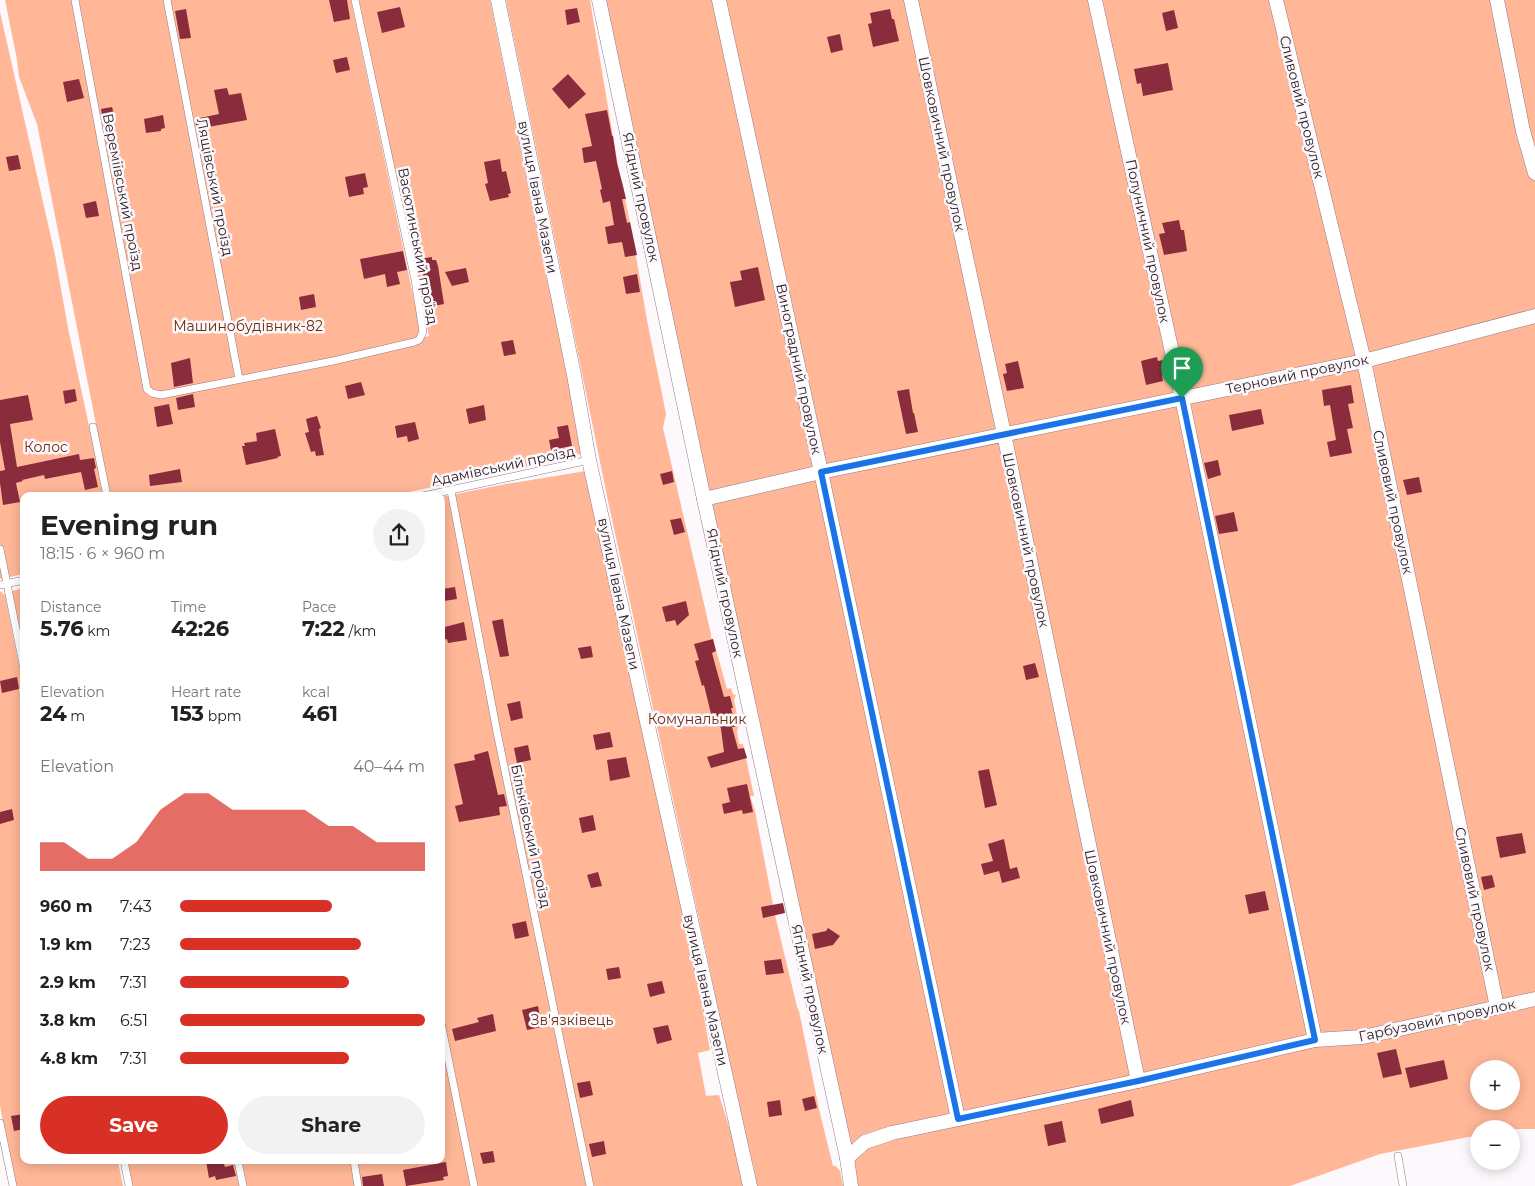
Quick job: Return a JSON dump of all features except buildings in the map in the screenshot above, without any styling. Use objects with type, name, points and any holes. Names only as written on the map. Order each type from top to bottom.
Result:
[{"type":"street","name":"вулиця Івана Мазепи","points":[[498,0],[574,375],[589,460],[750,1186]]},
{"type":"street","name":"Ягідний провулок","points":[[599,0],[704,499],[847,1158],[851,1186]]},
{"type":"street","name":"Виноградний провулок","points":[[719,0],[958,1119]]},
{"type":"street","name":"Шовковичний провулок","points":[[911,0],[1004,434],[1138,1081]]},
{"type":"street","name":"Полуничний провулок","points":[[1095,0],[1182,398],[1315,1040]]},
{"type":"street","name":"Сливовий провулок","points":[[1276,0],[1364,361],[1497,1007]]},
{"type":"street","points":[[1497,0],[1523,131],[1535,173]]},
{"type":"street","name":"Терновий провулок","points":[[704,499],[821,472],[1364,361],[1535,316]]},
{"type":"street","name":"Гарбузовий провулок","points":[[847,1158],[865,1142],[892,1133],[1138,1081],[1315,1040],[1363,1037],[1535,999]]},
{"type":"lane","name":"Вереміївський проїзд","points":[[75,0],[147,389]]},
{"type":"lane","name":"Лящівський проїзд","points":[[167,0],[239,379]]},
{"type":"lane","name":"Васютинський проїзд","points":[[147,389],[152,393],[161,394],[333,360],[419,340],[423,332],[415,280],[355,0]]},
{"type":"lane","points":[[92,427],[106,492]]},
{"type":"lane","name":"Адамівський проїзд","points":[[441,492],[589,460]]},
{"type":"lane","name":"Більківський проїзд","points":[[451,490],[496,732],[590,1186]]},
{"type":"lane","points":[[0,549],[3,584],[20,653]]},
{"type":"lane","points":[[3,584],[20,581]]},
{"type":"lane","points":[[445,1043],[474,1186]]},
{"type":"lane","points":[[0,1123],[13,1186]]},
{"type":"lane","points":[[1398,1156],[1403,1186]]},
{"type":"lane","points":[[125,1164],[129,1186]]},
{"type":"lane","points":[[239,1164],[243,1186]]},
{"type":"lane","points":[[354,1164],[358,1186]]},
{"type":"green space","name":"Машинобудівник-82","points":[[5,0],[351,0],[422,338],[429,336],[359,0],[490,0],[548,285],[557,318],[582,451],[576,457],[409,492],[109,492],[37,124],[19,77]]},
{"type":"green space","name":"Комунальник","points":[[506,0],[590,0],[618,166],[666,414],[663,428],[711,638],[713,639],[727,689],[731,688],[733,694],[736,695],[734,700],[739,725],[737,731],[739,744],[743,744],[754,796],[750,796],[755,811],[775,915],[799,1011],[833,1166],[836,1166],[840,1171],[843,1186],[757,1186],[753,1164],[740,1119],[710,970],[608,501]]},
{"type":"green space","points":[[606,0],[1535,0],[1535,1129],[1520,1129],[1520,1120],[1470,1120],[1470,1137],[1380,1154],[1290,1186],[857,1186],[662,274]]},
{"type":"green space","name":"Колос","points":[[0,12],[55,255],[68,328],[103,492],[20,492],[20,575],[0,579]]},
{"type":"green space","name":"Зв'язківець","points":[[586,471],[695,968],[710,1050],[698,1053],[706,1096],[719,1095],[731,1133],[744,1186],[131,1186],[127,1164],[445,1164],[445,496]]},
{"type":"green space","points":[[20,589],[20,630],[12,591]]},
{"type":"green space","points":[[0,591],[5,595],[20,671],[20,1164],[119,1164],[123,1186],[15,1186],[0,1106]]},
{"type":"route","points":[[1182,398],[1315,1040],[1138,1081],[958,1119],[821,472],[1182,398]]}]
